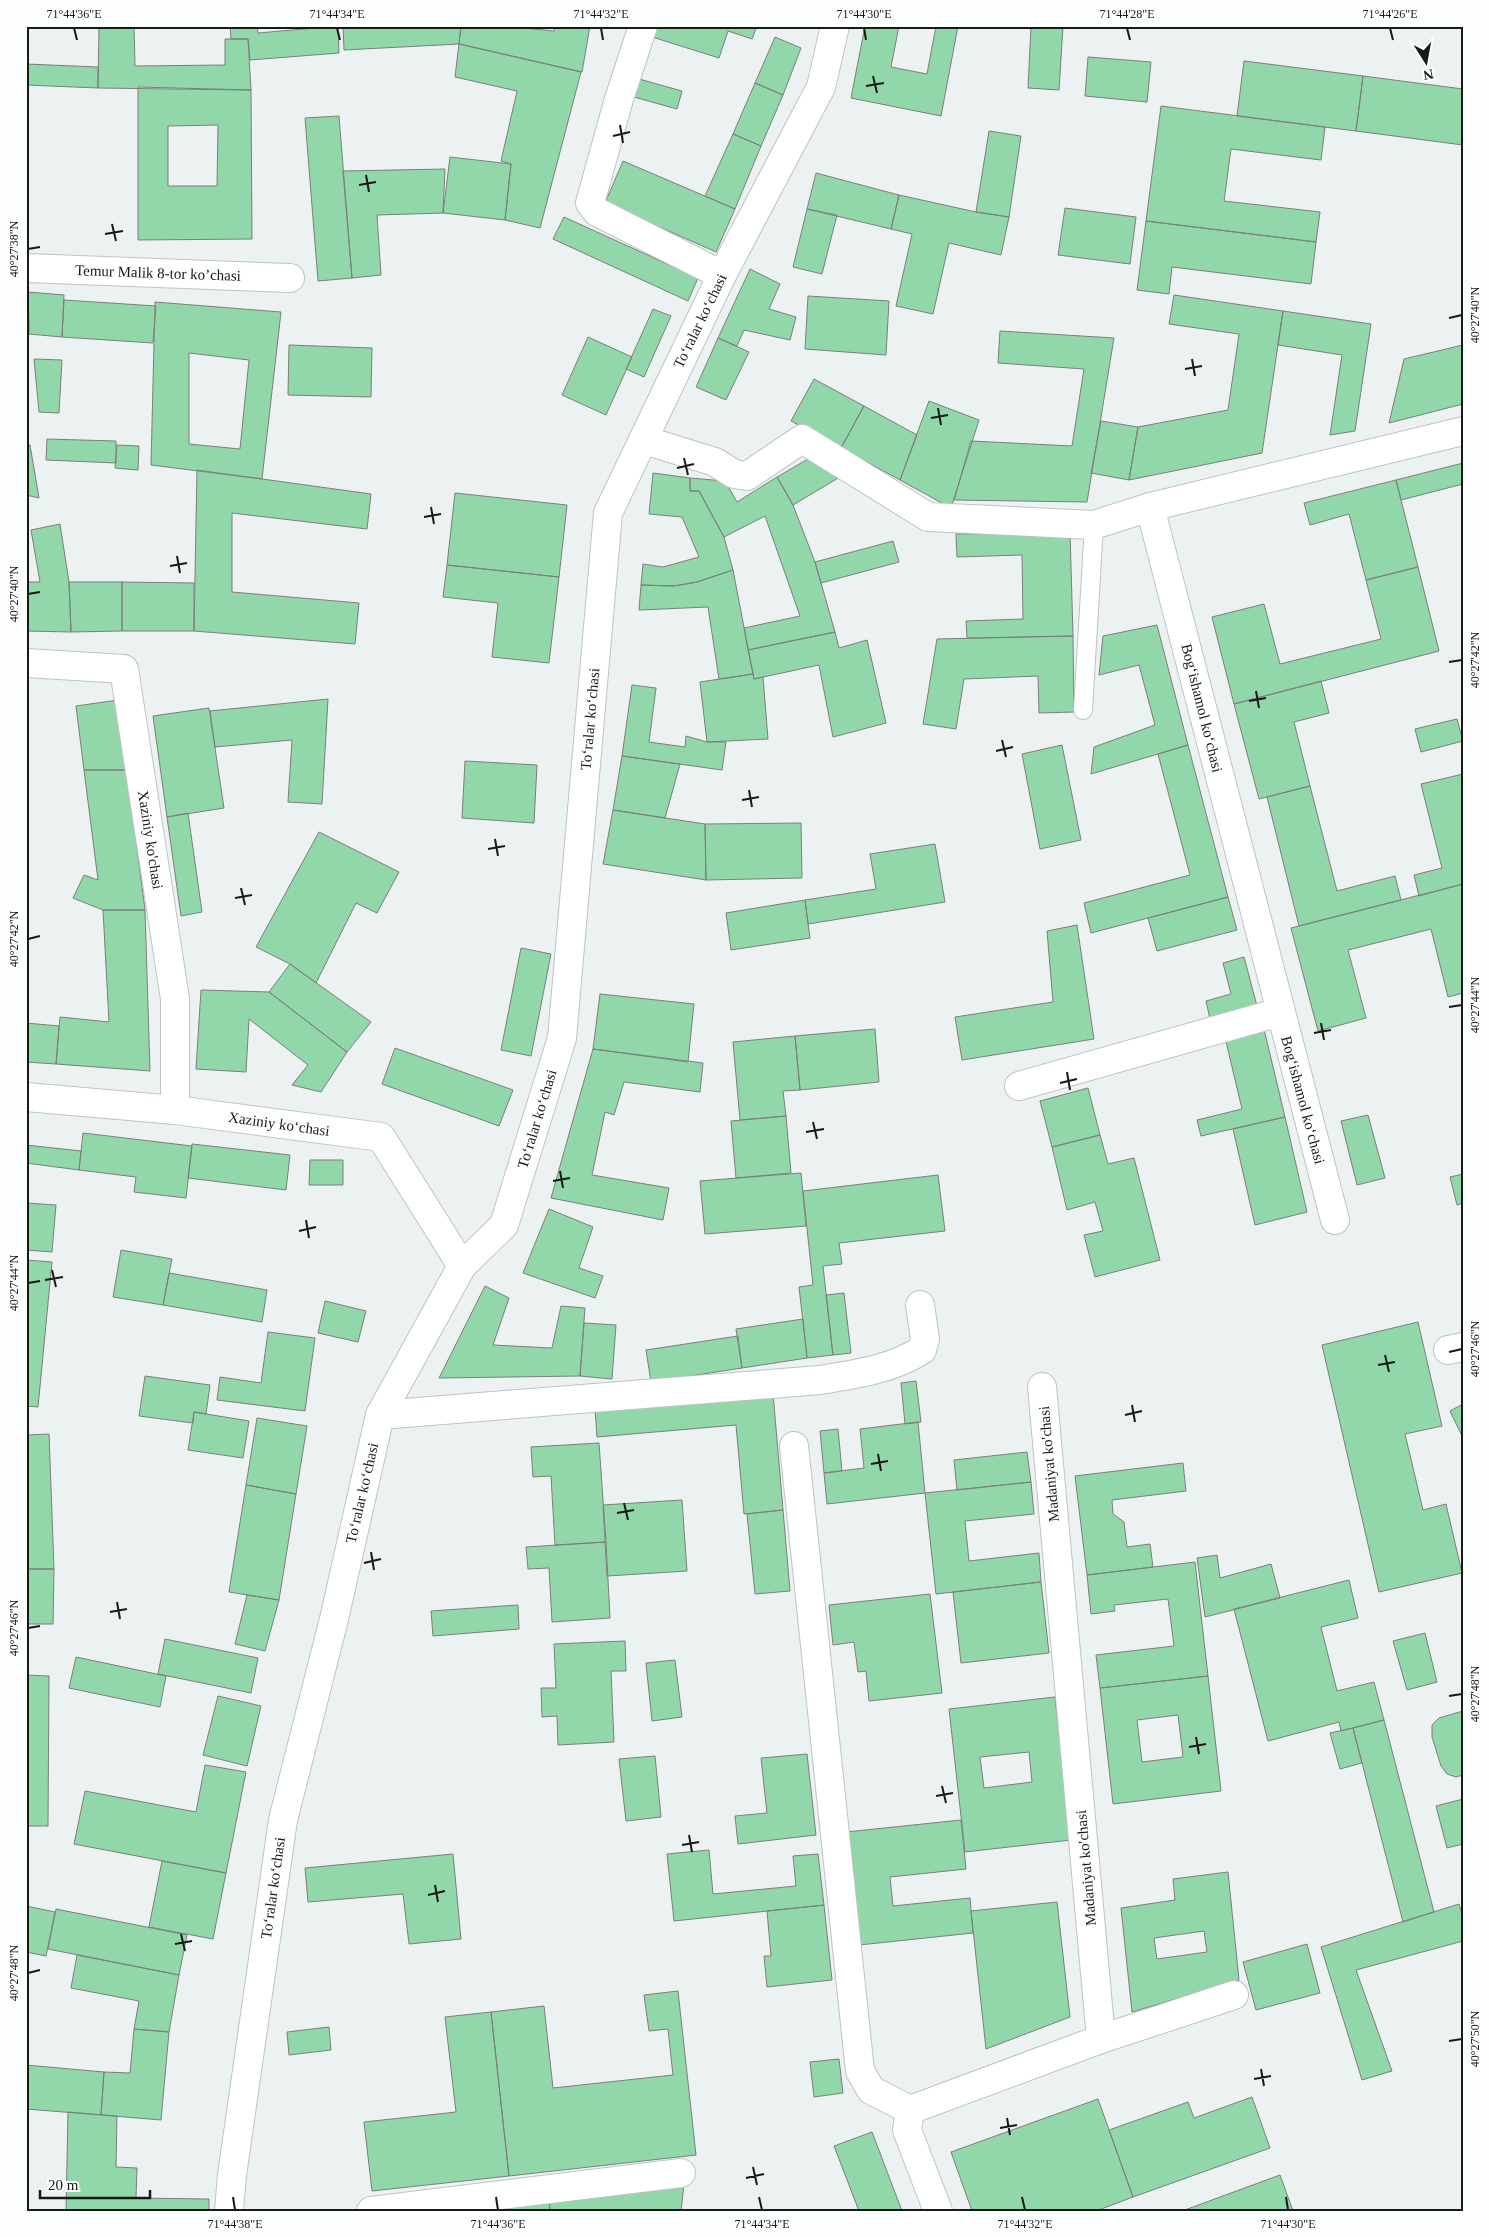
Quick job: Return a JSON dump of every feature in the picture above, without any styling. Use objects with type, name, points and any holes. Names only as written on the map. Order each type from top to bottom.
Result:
[{"type":"street","points":[[643,26],[619,99],[590,203],[597,212],[722,275]]},
{"type":"street","name":"Toʻralar koʻchasi","points":[[229,2211],[232,2175],[283,1820],[334,1619],[380,1414],[462,1266],[504,1225],[562,1038],[608,513],[722,275],[821,87],[835,26]]},
{"type":"street","name":"Temur Malik 8-tor koʼchasi","points":[[26,268],[290,278]]},
{"type":"street","points":[[644,440],[714,462],[734,474],[747,476],[802,438],[928,517],[1094,525],[1150,507],[1463,430]]},
{"type":"street","name":"Bogʻishamol koʻchasi","points":[[1150,507],[1335,1220]]},
{"type":"street","name":"Xaziniy ko'chasi","points":[[26,664],[124,669],[175,999],[175,1110]]},
{"type":"street","points":[[1019,1086],[1280,1012]]},
{"type":"street","name":"Xaziniy koʻchasi","points":[[26,1097],[175,1110],[380,1137],[462,1266]]},
{"type":"street","points":[[380,1414],[820,1380],[882,1369],[906,1360],[922,1350],[925,1339],[920,1305]]},
{"type":"street","name":"Madaniyat ko'chasi","points":[[1042,1387],[1101,2039]]},
{"type":"street","points":[[794,1446],[860,2071],[871,2090],[910,2110],[1101,2039],[1234,1995]]},
{"type":"street","points":[[910,2110],[907,2130],[938,2211]]},
{"type":"street","points":[[371,2211],[681,2173]]},
{"type":"lane","points":[[1083,710],[1094,525]]},
{"type":"building","points":[[99,26],[134,26],[135,66],[225,65],[225,39],[248,39],[251,90],[98,88]]},
{"type":"building","points":[[230,26],[257,26],[258,33],[338,26],[339,53],[250,60],[248,39],[231,39]]},
{"type":"building","points":[[343,26],[461,26],[459,44],[344,50]]},
{"type":"building","points":[[461,26],[503,26],[554,31],[555,26],[590,26],[582,72],[459,44]]},
{"type":"building","points":[[652,26],[757,26],[752,39],[728,31],[719,58],[649,36]]},
{"type":"building","points":[[865,26],[899,26],[891,67],[927,74],[936,26],[958,26],[941,116],[851,98]]},
{"type":"building","points":[[1031,26],[1063,26],[1059,90],[1028,88]]},
{"type":"building","points":[[775,37],[801,48],[783,95],[755,83]]},
{"type":"building","points":[[459,44],[581,72],[540,228],[505,220],[511,164],[501,161],[517,91],[455,77]]},
{"type":"building","points":[[1088,57],[1151,62],[1147,102],[1085,96]]},
{"type":"building","points":[[1244,61],[1363,76],[1356,131],[1237,116]]},
{"type":"building","points":[[26,64],[98,67],[98,88],[26,85]]},
{"type":"building","points":[[1363,76],[1463,89],[1463,145],[1356,131]]},
{"type":"building","points":[[639,79],[682,91],[677,109],[634,97]]},
{"type":"building","points":[[755,83],[783,95],[761,146],[733,134]]},
{"type":"building","points":[[138,87],[251,90],[252,239],[138,240]],"holes":[[[218,125],[217,186],[168,186],[168,126]]]},
{"type":"building","points":[[1161,106],[1325,127],[1321,160],[1231,149],[1224,201],[1320,212],[1316,242],[1146,221]]},
{"type":"building","points":[[339,116],[352,278],[318,281],[305,118]]},
{"type":"building","points":[[989,131],[1021,136],[1009,217],[976,212]]},
{"type":"building","points":[[733,134],[761,146],[735,209],[705,196]]},
{"type":"building","points":[[450,157],[511,164],[505,220],[443,213]]},
{"type":"building","points":[[623,161],[735,209],[716,252],[605,203]]},
{"type":"building","points":[[445,169],[443,213],[377,215],[381,275],[352,278],[343,171]]},
{"type":"building","points":[[816,173],[899,195],[891,229],[807,209]]},
{"type":"building","points":[[899,195],[976,212],[1009,217],[1001,255],[949,243],[933,314],[896,306],[912,234],[891,229]]},
{"type":"building","points":[[1065,208],[1136,217],[1130,264],[1058,255]]},
{"type":"building","points":[[807,209],[837,215],[822,274],[793,267]]},
{"type":"building","points":[[564,217],[698,278],[688,301],[553,239]]},
{"type":"building","points":[[1146,221],[1316,242],[1311,284],[1172,267],[1169,294],[1137,290]]},
{"type":"building","points":[[750,269],[780,284],[769,309],[796,317],[790,340],[744,330],[737,346],[718,338]]},
{"type":"building","points":[[26,292],[28,292],[29,330],[26,330]]},
{"type":"building","points":[[28,292],[64,295],[62,337],[29,334]]},
{"type":"building","points":[[1174,295],[1283,311],[1262,453],[1129,480],[1138,427],[1228,410],[1239,334],[1169,324]]},
{"type":"building","points":[[808,296],[889,301],[886,355],[805,349]]},
{"type":"building","points":[[64,300],[156,306],[153,343],[62,337]]},
{"type":"building","points":[[155,302],[281,312],[262,479],[151,465]],"holes":[[[189,353],[249,360],[240,449],[189,444]]]},
{"type":"building","points":[[653,309],[671,316],[644,377],[626,369]]},
{"type":"building","points":[[1283,311],[1371,324],[1355,431],[1330,435],[1342,355],[1278,345]]},
{"type":"building","points":[[1000,331],[1114,338],[1087,502],[954,500],[971,441],[1072,446],[1084,369],[998,363]]},
{"type":"building","points":[[588,337],[632,357],[606,415],[562,395]]},
{"type":"building","points":[[718,338],[749,352],[726,400],[696,387]]},
{"type":"building","points":[[289,345],[372,348],[371,397],[288,395]]},
{"type":"building","points":[[1463,345],[1463,404],[1389,423],[1404,359]]},
{"type":"building","points":[[34,359],[62,360],[59,413],[39,412]]},
{"type":"building","points":[[814,379],[864,406],[841,448],[791,421]]},
{"type":"building","points":[[929,401],[979,420],[951,508],[900,480]]},
{"type":"building","points":[[864,406],[917,435],[900,480],[841,448]]},
{"type":"building","points":[[1101,421],[1138,427],[1129,480],[1091,473]]},
{"type":"building","points":[[47,439],[116,441],[116,463],[46,460]]},
{"type":"building","points":[[26,445],[30,445],[39,498],[26,495]]},
{"type":"building","points":[[117,445],[139,446],[138,470],[115,468]]},
{"type":"building","points":[[813,456],[845,474],[793,505],[777,477]]},
{"type":"building","points":[[1463,463],[1463,484],[1401,500],[1396,480]]},
{"type":"building","points":[[197,470],[371,494],[367,529],[232,513],[232,592],[359,603],[355,644],[194,631]]},
{"type":"building","points":[[653,473],[690,478],[690,491],[699,491],[724,537],[733,570],[697,582],[674,586],[641,585],[643,564],[663,567],[699,557],[682,517],[649,514]]},
{"type":"building","points":[[777,477],[793,505],[815,562],[835,632],[748,650],[744,628],[800,616],[765,516],[724,537],[699,491],[690,491],[690,478],[725,481],[737,502]]},
{"type":"building","points":[[1396,480],[1418,567],[1366,580],[1349,514],[1310,525],[1304,503]]},
{"type":"building","points":[[455,493],[567,505],[559,577],[447,565]]},
{"type":"building","points":[[60,524],[69,582],[71,632],[26,631],[26,582],[40,582],[31,530]]},
{"type":"building","points":[[1070,532],[1073,636],[967,638],[966,621],[1023,619],[1022,555],[957,557],[956,534]]},
{"type":"building","points":[[893,541],[899,562],[821,583],[815,562]]},
{"type":"building","points":[[447,565],[559,577],[549,663],[492,657],[498,603],[443,597]]},
{"type":"building","points":[[1418,567],[1439,651],[1234,704],[1212,617],[1264,604],[1280,664],[1381,639],[1366,580]]},
{"type":"building","points":[[733,570],[753,674],[719,679],[708,607],[639,610],[641,585],[674,586],[697,582]]},
{"type":"building","points":[[69,582],[122,582],[122,631],[71,632]]},
{"type":"building","points":[[122,582],[194,583],[194,631],[122,631]]},
{"type":"building","points":[[1157,625],[1188,745],[1091,774],[1094,747],[1155,725],[1139,665],[1099,675],[1103,636]]},
{"type":"building","points":[[835,632],[839,648],[867,640],[886,723],[833,737],[819,665],[754,679],[748,650]]},
{"type":"building","points":[[1073,636],[1074,712],[1039,713],[1038,676],[964,679],[956,729],[923,724],[937,639]]},
{"type":"building","points":[[753,674],[754,679],[763,677],[768,739],[707,742],[700,682]]},
{"type":"building","points":[[1321,681],[1329,713],[1294,722],[1310,786],[1259,799],[1234,704]]},
{"type":"building","points":[[632,685],[656,688],[649,742],[685,747],[686,736],[707,742],[726,742],[722,770],[622,756]]},
{"type":"building","points":[[328,699],[322,804],[288,802],[292,740],[215,747],[210,711]]},
{"type":"building","points":[[118,700],[127,770],[84,770],[76,706]]},
{"type":"building","points":[[209,708],[224,808],[167,817],[153,716]]},
{"type":"building","points":[[1457,719],[1463,741],[1421,752],[1415,729]]},
{"type":"building","points":[[1062,745],[1081,840],[1040,849],[1022,754]]},
{"type":"building","points":[[1188,745],[1228,897],[1091,933],[1084,903],[1190,875],[1158,754]]},
{"type":"building","points":[[622,756],[680,764],[665,818],[613,810]]},
{"type":"building","points":[[465,761],[537,765],[534,823],[462,818]]},
{"type":"building","points":[[84,770],[127,770],[145,910],[103,910],[73,898],[84,875],[98,880]]},
{"type":"building","points":[[1463,774],[1463,884],[1419,896],[1414,875],[1442,868],[1421,784]]},
{"type":"building","points":[[1310,786],[1337,891],[1395,876],[1401,900],[1299,926],[1267,797]]},
{"type":"building","points":[[613,810],[705,824],[706,880],[603,864]]},
{"type":"building","points":[[188,813],[202,912],[181,916],[167,817]]},
{"type":"building","points":[[801,823],[802,878],[706,880],[705,824]]},
{"type":"building","points":[[319,832],[399,872],[377,913],[356,903],[316,983],[290,964],[256,947]]},
{"type":"building","points":[[935,844],[945,902],[808,924],[805,900],[876,889],[870,854]]},
{"type":"building","points":[[1463,884],[1463,993],[1448,997],[1431,929],[1348,950],[1366,1018],[1318,1031],[1291,928]]},
{"type":"building","points":[[1228,897],[1237,930],[1157,951],[1148,918]]},
{"type":"building","points":[[805,900],[810,938],[731,950],[726,913]]},
{"type":"building","points":[[103,910],[145,910],[150,1071],[56,1064],[60,1017],[109,1022]]},
{"type":"building","points":[[1077,925],[1094,1039],[962,1060],[955,1017],[1053,1002],[1047,931]]},
{"type":"building","points":[[521,948],[551,954],[531,1056],[501,1050]]},
{"type":"building","points":[[1244,957],[1257,1006],[1210,1019],[1206,1001],[1231,994],[1223,963]]},
{"type":"building","points":[[290,964],[371,1022],[347,1052],[269,992]]},
{"type":"building","points":[[201,990],[269,992],[347,1052],[321,1092],[292,1085],[308,1065],[249,1019],[246,1072],[196,1069]]},
{"type":"building","points":[[600,994],[694,1004],[688,1062],[593,1049]]},
{"type":"building","points":[[26,1023],[59,1026],[56,1064],[26,1062]]},
{"type":"building","points":[[1263,1025],[1285,1117],[1201,1136],[1197,1120],[1242,1109],[1224,1033]]},
{"type":"building","points":[[875,1029],[879,1082],[800,1090],[795,1036]]},
{"type":"building","points":[[795,1036],[800,1090],[783,1091],[786,1116],[740,1120],[733,1042]]},
{"type":"building","points":[[395,1048],[513,1090],[499,1126],[382,1084]]},
{"type":"building","points":[[593,1049],[703,1063],[700,1092],[624,1082],[614,1115],[605,1112],[592,1175],[669,1188],[663,1220],[551,1198]]},
{"type":"building","points":[[1088,1088],[1100,1135],[1052,1147],[1040,1101]]},
{"type":"building","points":[[1368,1115],[1385,1178],[1357,1185],[1341,1121]]},
{"type":"building","points":[[786,1116],[791,1173],[736,1178],[731,1121]]},
{"type":"building","points":[[1285,1117],[1307,1212],[1255,1225],[1233,1129]]},
{"type":"building","points":[[83,1133],[192,1146],[186,1198],[134,1192],[136,1177],[79,1170]]},
{"type":"building","points":[[1100,1135],[1108,1164],[1134,1158],[1160,1260],[1095,1277],[1084,1235],[1103,1231],[1095,1202],[1067,1210],[1052,1147]]},
{"type":"building","points":[[192,1144],[290,1155],[286,1190],[188,1178]]},
{"type":"building","points":[[26,1145],[81,1151],[79,1170],[26,1163]]},
{"type":"building","points":[[310,1160],[343,1160],[343,1185],[309,1185]]},
{"type":"building","points":[[801,1173],[806,1226],[705,1234],[700,1181]]},
{"type":"building","points":[[1463,1174],[1463,1203],[1457,1205],[1450,1177]]},
{"type":"building","points":[[938,1175],[945,1231],[839,1243],[842,1264],[823,1266],[833,1355],[807,1358],[799,1287],[813,1285],[803,1191]]},
{"type":"building","points":[[26,1203],[56,1205],[52,1252],[26,1250]]},
{"type":"building","points":[[549,1209],[593,1227],[579,1268],[603,1276],[595,1298],[523,1273]]},
{"type":"building","points":[[121,1250],[172,1259],[163,1305],[113,1297]]},
{"type":"building","points":[[26,1260],[52,1262],[38,1407],[26,1406]]},
{"type":"building","points":[[169,1273],[267,1290],[262,1322],[163,1305]]},
{"type":"building","points":[[485,1286],[509,1298],[493,1345],[552,1348],[561,1306],[585,1308],[580,1376],[439,1378]]},
{"type":"building","points":[[844,1293],[851,1353],[833,1355],[826,1295]]},
{"type":"building","points":[[325,1301],[366,1311],[358,1342],[318,1333]]},
{"type":"building","points":[[803,1319],[807,1358],[742,1368],[736,1329]]},
{"type":"building","points":[[1418,1322],[1442,1426],[1405,1434],[1423,1510],[1446,1504],[1462,1573],[1379,1592],[1322,1345]]},
{"type":"building","points":[[584,1323],[616,1325],[612,1379],[580,1376]]},
{"type":"building","points":[[268,1332],[315,1338],[305,1411],[217,1400],[220,1377],[261,1383]]},
{"type":"building","points":[[738,1336],[742,1368],[651,1382],[646,1350]]},
{"type":"building","points":[[145,1376],[210,1385],[206,1414],[194,1412],[193,1423],[139,1416]]},
{"type":"building","points":[[916,1381],[921,1422],[905,1424],[901,1383]]},
{"type":"building","points":[[773,1393],[783,1510],[744,1514],[736,1425],[597,1437],[595,1409]]},
{"type":"building","points":[[1463,1404],[1463,1438],[1450,1411]]},
{"type":"building","points":[[194,1412],[249,1421],[243,1458],[188,1450]]},
{"type":"building","points":[[257,1418],[307,1426],[296,1494],[246,1485]]},
{"type":"building","points":[[918,1422],[925,1493],[827,1504],[824,1473],[864,1468],[860,1429]]},
{"type":"building","points":[[838,1429],[842,1471],[824,1473],[820,1431]]},
{"type":"building","points":[[49,1434],[54,1569],[26,1569],[26,1435]]},
{"type":"building","points":[[599,1443],[606,1542],[555,1545],[551,1476],[533,1477],[531,1447]]},
{"type":"building","points":[[1027,1452],[1031,1482],[957,1490],[954,1460]]},
{"type":"building","points":[[1183,1463],[1186,1491],[1112,1500],[1113,1514],[1124,1522],[1127,1547],[1150,1544],[1153,1567],[1087,1575],[1075,1476]]},
{"type":"building","points":[[1031,1482],[1034,1514],[965,1521],[969,1561],[1039,1553],[1041,1582],[936,1594],[925,1493]]},
{"type":"building","points":[[246,1485],[296,1494],[279,1600],[229,1592]]},
{"type":"building","points":[[682,1500],[687,1571],[607,1576],[603,1505]]},
{"type":"building","points":[[783,1510],[790,1591],[755,1594],[747,1514]]},
{"type":"building","points":[[606,1542],[610,1618],[552,1622],[549,1568],[528,1569],[526,1547]]},
{"type":"building","points":[[1217,1555],[1220,1578],[1271,1564],[1280,1598],[1205,1617],[1197,1558]]},
{"type":"building","points":[[1195,1562],[1208,1676],[1100,1688],[1096,1655],[1174,1646],[1168,1599],[1114,1605],[1115,1611],[1091,1614],[1087,1575]]},
{"type":"building","points":[[26,1569],[54,1569],[53,1624],[26,1624]]},
{"type":"building","points":[[1349,1580],[1358,1618],[1321,1627],[1337,1691],[1374,1682],[1384,1720],[1341,1731],[1339,1722],[1268,1741],[1234,1609]]},
{"type":"building","points":[[1041,1582],[1049,1653],[961,1663],[953,1592]]},
{"type":"building","points":[[930,1594],[942,1693],[869,1701],[866,1671],[858,1672],[854,1642],[833,1645],[829,1605]]},
{"type":"building","points":[[247,1595],[279,1600],[265,1651],[235,1644]]},
{"type":"building","points":[[518,1605],[519,1629],[433,1636],[431,1611]]},
{"type":"building","points":[[1425,1633],[1437,1682],[1407,1690],[1393,1641]]},
{"type":"building","points":[[165,1639],[258,1658],[251,1693],[158,1674]]},
{"type":"building","points":[[625,1641],[626,1671],[611,1671],[614,1742],[558,1745],[557,1716],[542,1717],[541,1688],[556,1688],[554,1644]]},
{"type":"building","points":[[76,1657],[166,1676],[160,1707],[69,1688]]},
{"type":"building","points":[[675,1660],[682,1717],[652,1721],[646,1663]]},
{"type":"building","points":[[26,1675],[49,1676],[48,1826],[26,1826]]},
{"type":"building","points":[[1208,1676],[1221,1791],[1113,1804],[1100,1688]],"holes":[[[1178,1715],[1183,1757],[1142,1762],[1137,1720]]]},
{"type":"building","points":[[218,1696],[261,1706],[247,1766],[203,1755]]},
{"type":"building","points":[[1055,1697],[1071,1840],[965,1852],[949,1709]],"holes":[[[1029,1752],[1032,1782],[984,1788],[980,1757]]]},
{"type":"building","points":[[1463,1711],[1463,1775],[1456,1777],[1447,1774],[1441,1766],[1432,1737],[1432,1725],[1439,1718]]},
{"type":"building","points":[[1384,1720],[1434,1912],[1403,1922],[1353,1728]]},
{"type":"building","points":[[1353,1728],[1362,1763],[1340,1769],[1330,1733]]},
{"type":"building","points":[[807,1754],[816,1835],[738,1844],[735,1816],[767,1813],[761,1758]]},
{"type":"building","points":[[655,1756],[661,1817],[626,1821],[619,1759]]},
{"type":"building","points":[[205,1765],[246,1772],[226,1873],[74,1844],[85,1791],[196,1812]]},
{"type":"building","points":[[1463,1799],[1463,1844],[1447,1848],[1436,1806]]},
{"type":"building","points":[[961,1820],[966,1869],[890,1877],[893,1906],[970,1898],[973,1933],[859,1945],[846,1832]]},
{"type":"building","points":[[709,1850],[713,1894],[796,1886],[793,1856],[818,1854],[824,1905],[674,1921],[667,1854]]},
{"type":"building","points":[[453,1854],[461,1939],[409,1944],[403,1894],[308,1902],[305,1868]]},
{"type":"building","points":[[162,1861],[226,1873],[213,1939],[149,1927]]},
{"type":"building","points":[[1228,1872],[1239,1980],[1132,2012],[1121,1908],[1175,1900],[1173,1879]],"holes":[[[1204,1931],[1207,1952],[1157,1959],[1154,1938]]]},
{"type":"building","points":[[1057,1902],[1070,2017],[986,2049],[971,1911]]},
{"type":"building","points":[[1459,1904],[1463,1918],[1463,1941],[1356,1970],[1392,2071],[1362,2080],[1321,1947]]},
{"type":"building","points":[[824,1905],[832,1980],[767,1987],[764,1956],[771,1956],[767,1911]]},
{"type":"building","points":[[26,1906],[55,1912],[46,1956],[26,1952]]},
{"type":"building","points":[[56,1909],[187,1935],[179,1975],[48,1949]]},
{"type":"building","points":[[1307,1944],[1320,1993],[1256,2010],[1243,1962]]},
{"type":"building","points":[[77,1955],[179,1975],[169,2032],[134,2029],[139,2001],[71,1988]]},
{"type":"building","points":[[678,1991],[696,2155],[509,2176],[491,2012],[544,2006],[553,2088],[673,2075],[668,2029],[649,2031],[644,1995]]},
{"type":"building","points":[[491,2012],[509,2176],[372,2191],[364,2122],[456,2112],[445,2017]]},
{"type":"building","points":[[329,2027],[331,2050],[289,2055],[287,2032]]},
{"type":"building","points":[[134,2029],[169,2032],[161,2120],[101,2115],[104,2072],[130,2073]]},
{"type":"building","points":[[839,2059],[843,2093],[814,2097],[810,2062]]},
{"type":"building","points":[[26,2065],[104,2072],[101,2115],[26,2109]]},
{"type":"building","points":[[1252,2097],[1270,2148],[1133,2197],[1109,2130],[1188,2102],[1194,2118]]},
{"type":"building","points":[[1098,2099],[1133,2197],[1096,2211],[972,2211],[951,2152]]},
{"type":"building","points":[[68,2112],[117,2116],[116,2167],[137,2168],[136,2198],[209,2199],[209,2211],[66,2211]]},
{"type":"building","points":[[872,2132],[902,2211],[859,2211],[834,2146]]},
{"type":"building","points":[[1280,2175],[1293,2211],[1182,2211]]},
{"type":"building","points":[[684,2184],[681,2211],[550,2211],[549,2199]]},
{"type":"building","points":[[549,2199],[550,2211],[452,2211]]}]
